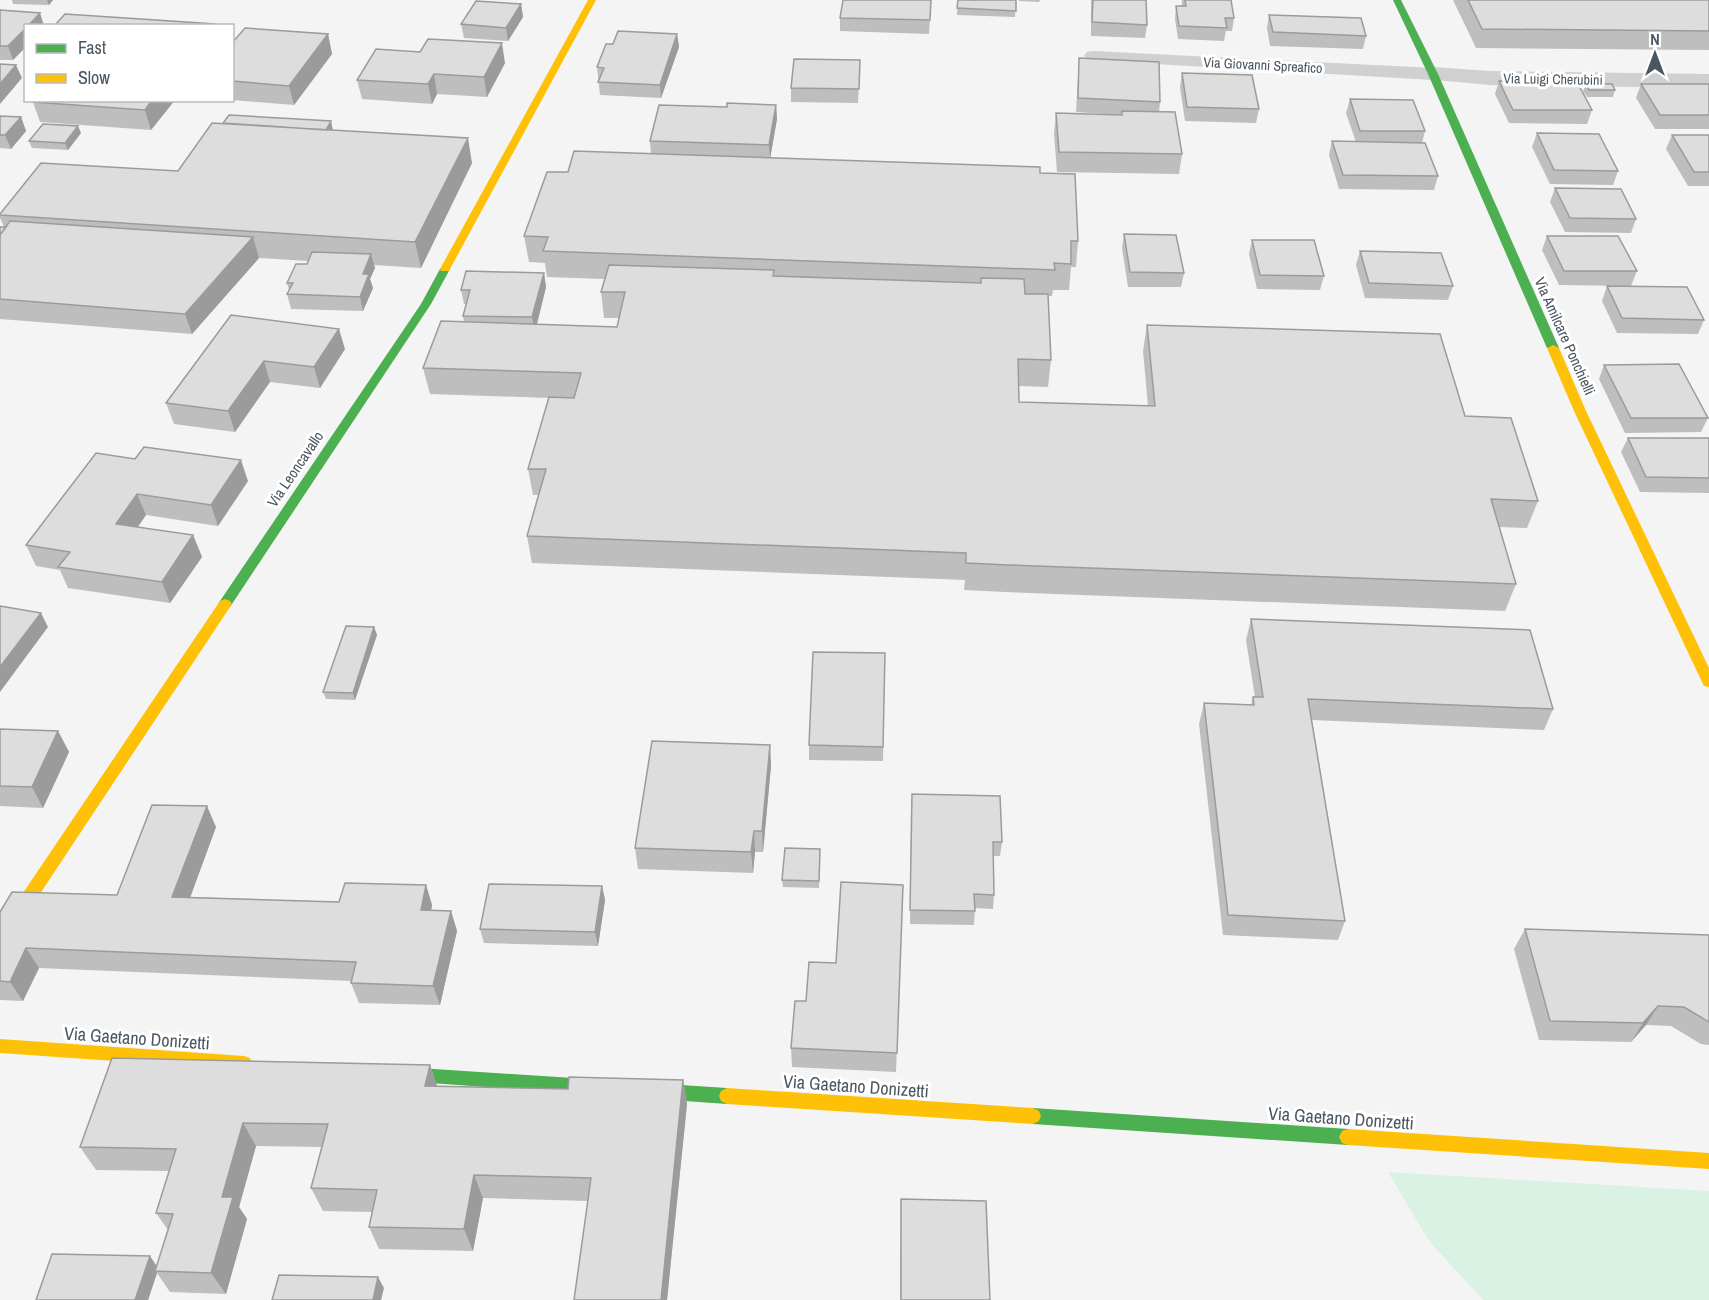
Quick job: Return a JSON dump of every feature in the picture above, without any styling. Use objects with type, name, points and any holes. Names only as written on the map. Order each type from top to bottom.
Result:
[{"type":"street","name":"Via Leoncavallo","points":[[0,940],[426,304],[592,0]]},
{"type":"street","name":"Via Amilcare Ponchielli","points":[[1397,0],[1433,75],[1580,411],[1709,682]]},
{"type":"street","name":"Via Luigi Cherubini","points":[[1433,75],[1709,81]]},
{"type":"street","name":"Via Gaetano Donizetti","points":[[0,1047],[263,1064]]},
{"type":"street","name":"Via Gaetano Donizetti","points":[[370,1071],[1709,1161]]},
{"type":"lane","name":"Via Giovanni Spreafico","points":[[1093,56],[1433,75]]},
{"type":"green space","points":[[1388,1172],[1709,1191],[1709,1300],[1483,1300],[1429,1241]]},
{"type":"building","points":[[843,0],[931,0],[930,20],[840,18]]},
{"type":"building","points":[[958,0],[1016,0],[1016,11],[957,8]]},
{"type":"building","points":[[1093,0],[1146,0],[1147,25],[1092,22]]},
{"type":"building","points":[[1185,0],[1231,0],[1234,18],[1225,18],[1227,28],[1179,26],[1176,6],[1186,6]]},
{"type":"building","points":[[1468,0],[1709,0],[1709,31],[1482,29]]},
{"type":"building","points":[[476,1],[521,4],[506,28],[461,24]]},
{"type":"building","points":[[0,10],[40,13],[30,24],[24,24],[24,30],[8,46],[0,46]]},
{"type":"building","points":[[65,14],[215,24],[56,24]]},
{"type":"building","points":[[1269,15],[1361,18],[1366,36],[1273,32]]},
{"type":"building","points":[[245,28],[328,34],[289,86],[234,81],[234,41]]},
{"type":"building","points":[[618,31],[677,34],[660,85],[598,82],[604,68],[597,67],[606,44],[613,44]]},
{"type":"building","points":[[428,39],[502,43],[484,77],[434,74],[428,84],[357,80],[376,49],[420,52]]},
{"type":"building","points":[[1079,58],[1159,62],[1160,102],[1078,98]]},
{"type":"building","points":[[794,59],[860,60],[859,89],[791,88]]},
{"type":"building","points":[[0,64],[16,65],[0,84]]},
{"type":"building","points":[[1182,73],[1252,75],[1259,109],[1187,107]]},
{"type":"building","points":[[1499,81],[1577,82],[1592,110],[1513,110]]},
{"type":"building","points":[[1586,84],[1612,84],[1615,90],[1589,90]]},
{"type":"building","points":[[1641,84],[1709,84],[1709,115],[1660,115]]},
{"type":"building","points":[[1350,99],[1413,100],[1425,131],[1360,131]]},
{"type":"building","points":[[33,102],[151,102],[145,110]]},
{"type":"building","points":[[727,103],[776,105],[769,145],[650,141],[659,105],[727,107]]},
{"type":"building","points":[[1122,111],[1175,112],[1182,154],[1059,152],[1056,113],[1122,115]]},
{"type":"building","points":[[229,115],[331,121],[326,130],[223,123]]},
{"type":"building","points":[[0,116],[21,117],[5,135],[0,135]]},
{"type":"building","points":[[212,123],[468,138],[415,242],[0,215],[41,163],[178,171]]},
{"type":"building","points":[[43,124],[78,126],[65,143],[29,141]]},
{"type":"building","points":[[1537,133],[1599,134],[1618,171],[1554,170]]},
{"type":"building","points":[[1672,135],[1709,135],[1709,172],[1694,172]]},
{"type":"building","points":[[1332,141],[1425,143],[1438,176],[1343,175]]},
{"type":"building","points":[[574,151],[1040,167],[1040,173],[1075,174],[1078,241],[1071,241],[1071,264],[1054,263],[1055,270],[543,251],[548,237],[524,236],[547,172],[568,172]]},
{"type":"building","points":[[1555,188],[1621,189],[1636,219],[1570,218]]},
{"type":"building","points":[[10,221],[253,237],[185,314],[0,299],[0,235]]},
{"type":"building","points":[[0,227],[6,227],[0,235]]},
{"type":"building","points":[[1124,234],[1176,235],[1184,273],[1130,272]]},
{"type":"building","points":[[1547,236],[1618,236],[1637,271],[1564,271]]},
{"type":"building","points":[[1252,240],[1314,240],[1324,276],[1260,275]]},
{"type":"building","points":[[1360,251],[1441,253],[1453,286],[1369,283]]},
{"type":"building","points":[[312,252],[371,254],[363,274],[369,274],[360,297],[287,294],[293,283],[287,283],[296,264],[307,264]]},
{"type":"building","points":[[609,265],[774,270],[773,276],[981,283],[981,278],[1024,279],[1025,294],[1048,294],[1051,360],[1018,359],[1019,402],[1155,406],[1147,325],[1440,334],[1465,416],[1511,418],[1538,501],[1491,499],[1516,584],[966,563],[966,553],[527,536],[546,469],[528,469],[549,397],[574,398],[581,373],[423,368],[441,321],[617,327],[625,292],[601,292]]},
{"type":"building","points":[[466,271],[544,273],[532,317],[463,316],[470,290],[461,290]]},
{"type":"building","points":[[1607,286],[1687,287],[1704,320],[1622,318]]},
{"type":"building","points":[[231,315],[339,329],[314,367],[264,361],[228,411],[166,403]]},
{"type":"building","points":[[1679,364],[1708,418],[1631,418],[1604,365]]},
{"type":"building","points":[[1628,438],[1709,438],[1709,478],[1646,477]]},
{"type":"building","points":[[144,447],[241,460],[211,505],[137,494],[116,524],[193,535],[162,582],[58,567],[70,552],[26,545],[96,453],[135,459]]},
{"type":"building","points":[[0,606],[41,613],[0,667]]},
{"type":"building","points":[[1251,619],[1530,630],[1553,709],[1308,699],[1345,921],[1228,915],[1204,703],[1254,705],[1253,697],[1263,697]]},
{"type":"building","points":[[346,626],[374,627],[353,693],[323,692]]},
{"type":"building","points":[[813,652],[885,653],[883,747],[809,745]]},
{"type":"building","points":[[0,729],[58,731],[32,787],[0,786]]},
{"type":"building","points":[[652,741],[770,745],[762,831],[754,831],[751,852],[635,848]]},
{"type":"building","points":[[912,794],[1000,796],[1002,842],[993,842],[994,895],[974,894],[975,911],[910,910]]},
{"type":"building","points":[[152,805],[207,806],[172,897],[339,902],[345,883],[426,885],[421,910],[451,911],[433,986],[351,983],[356,962],[26,948],[10,982],[0,981],[0,912],[12,892],[117,895]]},
{"type":"building","points":[[785,848],[820,849],[819,881],[782,880]]},
{"type":"building","points":[[841,882],[903,885],[897,1053],[791,1048],[795,1001],[806,1001],[809,962],[836,963]]},
{"type":"building","points":[[489,884],[602,886],[595,932],[480,929]]},
{"type":"building","points":[[1525,929],[1709,935],[1709,1022],[1684,1007],[1658,1006],[1643,1023],[1550,1021]]},
{"type":"building","points":[[112,1058],[430,1065],[425,1086],[568,1089],[569,1077],[683,1080],[661,1300],[574,1300],[591,1178],[474,1175],[464,1229],[369,1227],[377,1190],[311,1188],[328,1124],[243,1123],[222,1197],[233,1197],[211,1273],[155,1271],[173,1214],[156,1213],[176,1149],[80,1147]]},
{"type":"building","points":[[901,1199],[986,1201],[990,1300],[901,1300]]},
{"type":"building","points":[[52,1254],[150,1256],[135,1300],[36,1300]]},
{"type":"building","points":[[279,1275],[378,1277],[373,1300],[272,1300]]},
{"type":"traffic: fast","points":[[1397,0],[1433,74],[1553,348]]},
{"type":"traffic: fast","points":[[225,604],[426,304],[445,269]]},
{"type":"traffic: fast","points":[[388,1073],[727,1096]]},
{"type":"traffic: fast","points":[[1033,1116],[1348,1137]]},
{"type":"traffic: slow","points":[[445,269],[592,0]]},
{"type":"traffic: slow","points":[[1553,348],[1580,411],[1709,682]]},
{"type":"traffic: slow","points":[[0,940],[225,604]]},
{"type":"traffic: slow","points":[[0,1046],[244,1063]]},
{"type":"traffic: slow","points":[[727,1096],[1033,1116]]},
{"type":"traffic: slow","points":[[1348,1137],[1709,1161]]}]
